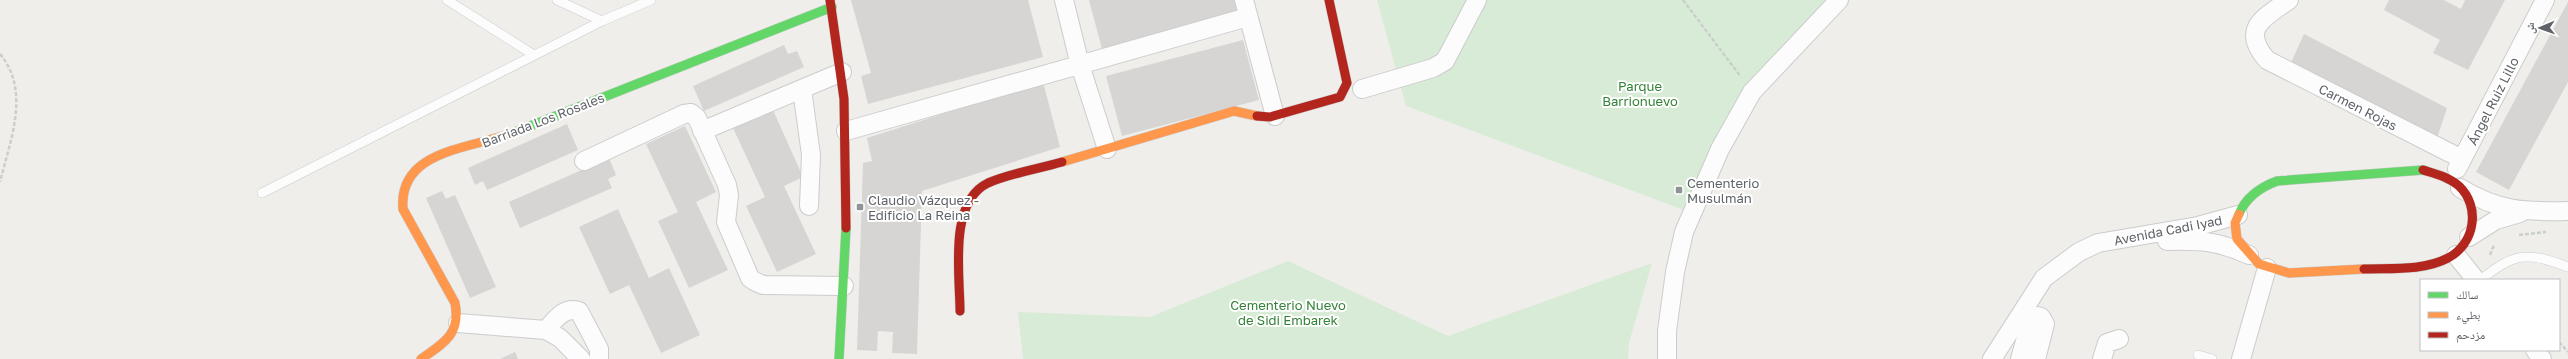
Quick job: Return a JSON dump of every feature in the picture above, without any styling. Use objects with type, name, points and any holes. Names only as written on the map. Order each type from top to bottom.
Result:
[{"type":"street","points":[[1064,0],[1080,65],[1106,149]]},
{"type":"street","points":[[960,311],[962,218],[967,202],[973,194],[989,183],[1234,111],[1241,110],[1263,117],[1275,116],[1335,99],[1344,93],[1347,83],[1329,0]]},
{"type":"street","points":[[1362,88],[1433,68],[1445,61],[1478,0]]},
{"type":"street","points":[[1667,359],[1667,331],[1675,272],[1684,232],[1720,148],[1752,92],[1840,0]]},
{"type":"street","name":"Carmen Rojas","points":[[2289,0],[2262,19],[2257,25],[2255,41],[2257,49],[2271,63],[2462,159]]},
{"type":"street","name":"Ángel Ruiz Lillo","points":[[2455,184],[2462,159],[2545,0]]},
{"type":"street","points":[[831,3],[842,72],[846,131],[848,213],[839,359]]},
{"type":"street","name":"Barriada Los Rosales","points":[[458,323],[455,303],[403,209],[403,188],[407,178],[420,164],[428,159],[505,136],[831,3]]},
{"type":"street","points":[[846,131],[1080,65],[1246,8],[1275,116]]},
{"type":"street","points":[[702,131],[842,72]]},
{"type":"street","points":[[802,89],[811,155],[809,206]]},
{"type":"street","points":[[584,160],[687,113],[695,115],[727,185],[729,195],[726,222],[750,278],[763,285],[844,286]]},
{"type":"street","points":[[2525,212],[2496,220],[2469,237],[2456,255],[2443,262],[2429,266],[2289,273],[2267,268],[2249,255],[2237,240],[2234,230],[2242,206],[2257,191],[2277,181],[2423,170],[2441,174],[2455,184],[2493,205],[2525,212],[2568,211]]},
{"type":"street","points":[[2455,184],[2467,196],[2473,212],[2469,237]]},
{"type":"street","name":"Avenida Cadi Iyad","points":[[1992,359],[2044,278],[2061,264],[2098,243],[2198,226],[2238,215]]},
{"type":"street","name":"Avenida Cadi Iyad","points":[[2098,243],[2202,240],[2226,245],[2249,255]]},
{"type":"street","points":[[2456,255],[2475,279]]},
{"type":"street","points":[[2241,359],[2267,268]]},
{"type":"street","points":[[546,330],[568,309],[579,311],[599,349],[599,359]]},
{"type":"street","points":[[2020,359],[2031,320],[2037,316],[2041,317],[2045,324],[2036,359]]},
{"type":"street","points":[[421,359],[450,339],[458,323],[546,330],[560,338],[581,359]]},
{"type":"street","points":[[2102,359],[2107,343],[2120,339]]},
{"type":"street","points":[[2536,351],[2542,359]]},
{"type":"lane","points":[[447,0],[534,55]]},
{"type":"lane","points":[[557,0],[602,21]]},
{"type":"lane","points":[[262,193],[602,21],[651,0]]},
{"type":"lane","points":[[2481,279],[2503,262],[2523,256],[2540,258],[2568,267]]},
{"type":"lane","points":[[2198,355],[2212,359]]},
{"type":"path","points":[[1684,0],[1752,92]]},
{"type":"path","points":[[0,54],[13,78],[17,105],[0,182]]},
{"type":"path","points":[[2560,343],[2568,352]]},
{"type":"green space","name":"Parque Barrionuevo","points":[[1377,0],[1833,0],[1771,66],[1692,213],[1406,106]]},
{"type":"green space","name":"Cementerio Nuevo de Sidi Embarek","points":[[1288,261],[1448,336],[1652,263],[1629,343],[1628,359],[1023,359],[1018,312],[1150,317]]},
{"type":"building","points":[[851,0],[1028,0],[1043,57],[868,104],[861,76],[871,73]]},
{"type":"building","points":[[1089,0],[1235,0],[1238,13],[1102,49]]},
{"type":"building","points":[[2389,0],[2444,0],[2461,9],[2465,0],[2505,0],[2468,70],[2433,53],[2440,40],[2384,10]]},
{"type":"building","points":[[2568,2],[2568,82],[2509,190],[2476,172]]},
{"type":"building","points":[[2304,34],[2447,108],[2436,141],[2289,67]]},
{"type":"building","points":[[1243,40],[1259,100],[1122,136],[1106,76]]},
{"type":"building","points":[[784,45],[788,54],[797,51],[804,67],[704,111],[693,86]]},
{"type":"building","points":[[1043,82],[1060,147],[922,191],[917,354],[892,353],[893,332],[878,331],[877,351],[857,350],[863,163],[872,161],[867,138]]},
{"type":"building","points":[[773,110],[803,177],[784,186],[816,254],[777,272],[746,206],[765,197],[733,128]]},
{"type":"building","points":[[567,124],[578,150],[487,190],[483,181],[475,185],[468,168]]},
{"type":"building","points":[[685,126],[716,192],[696,202],[728,270],[689,288],[658,221],[678,212],[646,144]]},
{"type":"building","points":[[609,158],[616,175],[608,179],[612,188],[520,228],[509,202]]},
{"type":"building","points":[[442,191],[446,199],[455,195],[496,287],[470,298],[426,198]]},
{"type":"building","points":[[618,209],[649,278],[669,268],[700,335],[661,353],[629,285],[610,294],[579,227]]},
{"type":"building","points":[[515,352],[518,359],[500,359]]},
{"type":"traffic: fast","points":[[515,132],[832,7]]},
{"type":"traffic: fast","points":[[2239,214],[2242,208],[2255,193],[2265,186],[2277,181],[2423,170]]},
{"type":"traffic: fast","points":[[839,359],[846,228]]},
{"type":"traffic: slow","points":[[1062,162],[1234,111],[1257,116]]},
{"type":"traffic: slow","points":[[421,359],[437,348],[449,337],[455,323],[455,303],[403,209],[405,189],[412,174],[425,163],[441,154],[515,132]]},
{"type":"traffic: slow","points":[[2239,214],[2235,223],[2237,239],[2259,264],[2289,273],[2364,269]]},
{"type":"traffic: jam","points":[[830,0],[844,99],[846,228]]},
{"type":"traffic: jam","points":[[1257,116],[1270,117],[1340,97],[1347,83],[1329,0]]},
{"type":"traffic: jam","points":[[960,311],[958,260],[959,241],[962,222],[967,206],[975,192],[988,183],[1015,174],[1062,162]]},
{"type":"traffic: jam","points":[[2364,269],[2407,268],[2428,265],[2448,258],[2457,252],[2464,244],[2472,225],[2472,214],[2466,195],[2459,186],[2451,180],[2423,170]]},
{"type":"place","name":"Cementerio Musulmán","points":[[1679,190]]},
{"type":"place","name":"Claudio Vázquez - Edificio La Reina","points":[[860,207]]}]
